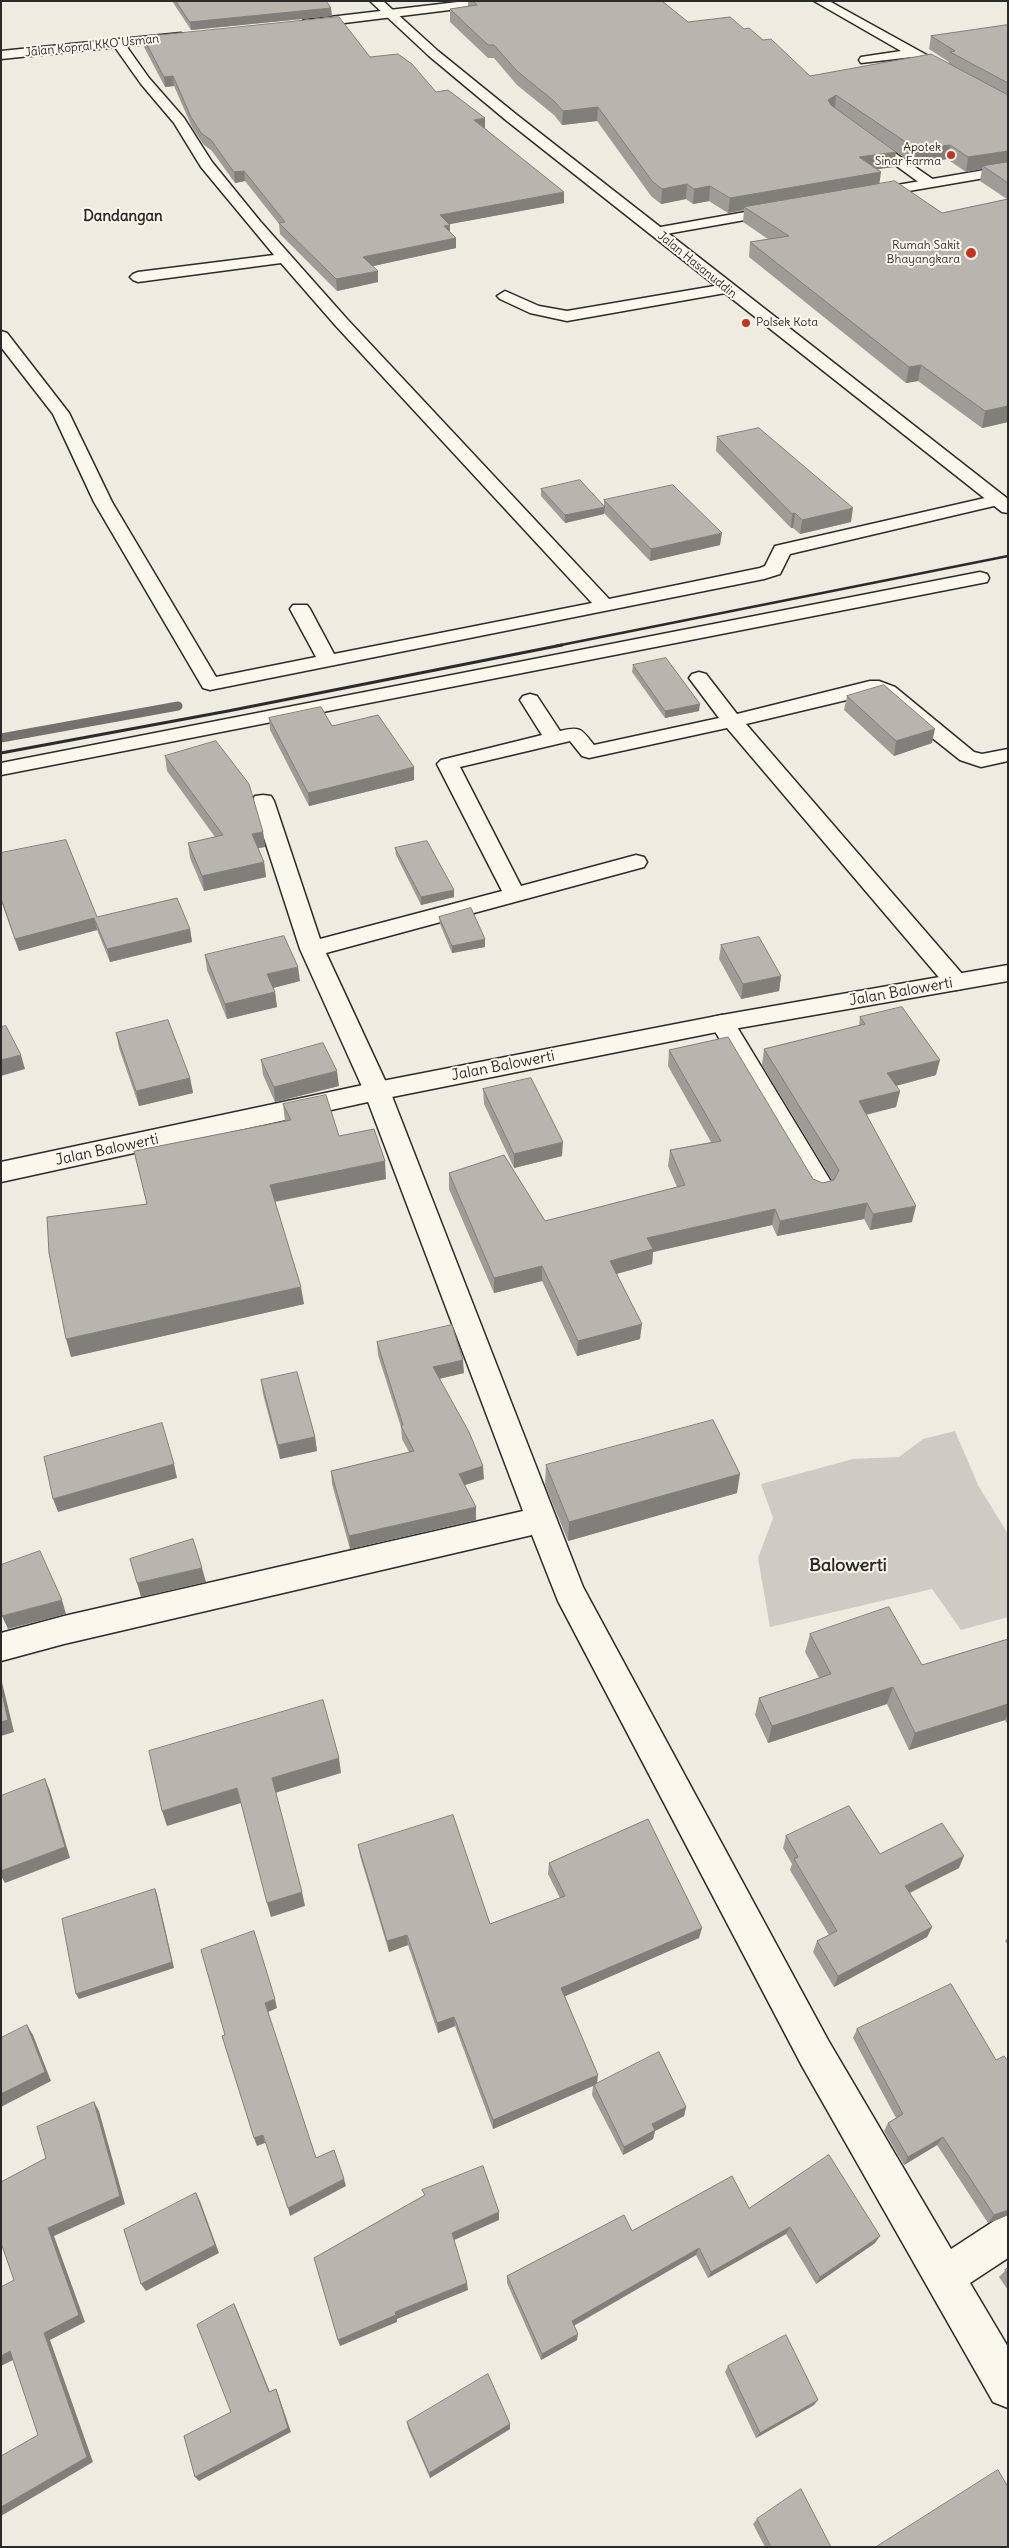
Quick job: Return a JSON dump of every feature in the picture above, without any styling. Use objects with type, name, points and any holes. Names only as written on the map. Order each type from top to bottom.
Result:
[{"type":"street","name":"Jalan Hasanuddin","points":[[376,1],[441,60],[726,289],[904,424],[1003,504]]},
{"type":"street","points":[[296,25],[498,1]]},
{"type":"street","points":[[820,1],[1008,105]]},
{"type":"street","name":"Jalan Kopral KKO Usman","points":[[1,54],[197,35]]},
{"type":"street","points":[[118,44],[145,81],[179,121],[206,164],[284,258],[605,606]]},
{"type":"street","points":[[865,60],[913,53]]},
{"type":"street","points":[[851,126],[929,183]]},
{"type":"street","points":[[858,196],[1008,170]]},
{"type":"street","points":[[655,232],[791,208]]},
{"type":"street","points":[[158,262],[273,245]]},
{"type":"street","points":[[138,278],[284,258]]},
{"type":"street","points":[[505,296],[535,310],[567,316],[726,289]]},
{"type":"street","points":[[1,336],[61,413],[103,502],[210,684],[764,573],[773,570],[782,550],[1003,504]]},
{"type":"street","points":[[1,769],[980,578]]},
{"type":"street","points":[[300,609],[328,660]]},
{"type":"street","points":[[699,678],[732,721],[956,982]]},
{"type":"street","points":[[514,893],[448,764],[575,734],[589,752],[732,721],[870,687],[880,687],[888,691],[967,756],[981,760],[1008,755]]},
{"type":"street","points":[[530,700],[555,739]]},
{"type":"street","points":[[263,800],[312,949],[377,1091],[574,1600],[815,2053],[1008,2386]]},
{"type":"street","points":[[312,949],[514,893],[636,862]]},
{"type":"street","name":"Jalan Balowerti","points":[[1,1172],[377,1091],[722,1023],[1008,973]]},
{"type":"street","points":[[722,1023],[821,1187]]},
{"type":"street","points":[[1,1647],[64,1630],[542,1520]]},
{"type":"street","points":[[944,2276],[1008,2236]]},
{"type":"shaded area","points":[[955,1431],[978,1485],[1008,1534],[1008,1617],[961,1630],[932,1589],[770,1627],[758,1558],[773,1518],[761,1484],[853,1459],[899,1457],[923,1439]]},
{"type":"building","points":[[176,1],[326,1],[331,8],[190,22]]},
{"type":"building","points":[[473,1],[662,1],[688,22],[730,17],[744,29],[749,28],[763,40],[771,39],[810,76],[931,54],[1008,95],[1008,151],[968,157],[950,145],[916,149],[836,95],[828,100],[831,105],[896,152],[859,157],[881,172],[730,198],[710,186],[694,189],[687,184],[662,189],[652,181],[598,107],[563,111],[554,101],[517,71],[494,45],[488,45],[450,9],[477,5]]},
{"type":"building","points":[[339,17],[370,57],[398,54],[412,64],[436,92],[448,90],[485,118],[474,120],[564,192],[440,215],[450,225],[444,226],[456,238],[363,257],[378,271],[336,279],[279,223],[285,222],[244,171],[234,172],[211,140],[201,133],[191,117],[173,76],[164,77],[143,37]]},
{"type":"building","points":[[1008,25],[1008,83],[950,52],[955,51],[931,36]]},
{"type":"building","points":[[1008,162],[1008,183],[983,166]]},
{"type":"building","points":[[895,181],[942,213],[1008,199],[1008,406],[985,411],[921,365],[909,367],[750,242],[789,236],[744,207]]},
{"type":"building","points":[[759,428],[853,508],[802,520],[795,513],[792,514],[717,437]]},
{"type":"building","points":[[580,480],[605,507],[565,515],[541,489]]},
{"type":"building","points":[[673,485],[722,533],[651,549],[604,500]]},
{"type":"building","points":[[666,658],[700,704],[665,711],[633,665]]},
{"type":"building","points":[[884,685],[935,729],[896,741],[847,696]]},
{"type":"building","points":[[321,707],[332,726],[378,715],[414,767],[308,793],[269,718]]},
{"type":"building","points":[[216,741],[249,784],[263,832],[252,834],[264,862],[202,876],[188,843],[223,835],[165,756]]},
{"type":"building","points":[[66,840],[97,917],[177,898],[190,929],[107,949],[94,918],[15,939],[1,898],[1,853]]},
{"type":"building","points":[[427,841],[454,890],[421,897],[395,848]]},
{"type":"building","points":[[471,908],[485,939],[452,946],[439,917]]},
{"type":"building","points":[[284,936],[298,967],[267,974],[275,992],[225,1004],[205,955]]},
{"type":"building","points":[[759,937],[781,976],[743,984],[721,945]]},
{"type":"building","points":[[902,1007],[940,1060],[887,1073],[900,1091],[859,1101],[916,1206],[873,1214],[867,1203],[780,1221],[775,1209],[647,1238],[653,1249],[610,1261],[642,1324],[578,1341],[542,1266],[494,1278],[449,1173],[504,1155],[545,1221],[685,1185],[670,1150],[721,1141],[669,1050],[728,1037],[813,1179],[823,1183],[834,1180],[839,1170],[764,1049],[865,1024],[860,1017]]},
{"type":"building","points":[[168,1020],[190,1078],[136,1091],[116,1033]]},
{"type":"building","points":[[6,1026],[21,1055],[1,1060],[1,1027]]},
{"type":"building","points":[[323,1043],[337,1071],[274,1087],[261,1060]]},
{"type":"building","points":[[531,1078],[563,1142],[514,1154],[483,1089]]},
{"type":"building","points":[[326,1095],[339,1136],[374,1129],[385,1161],[270,1185],[301,1287],[66,1339],[49,1253],[47,1217],[147,1204],[134,1151],[291,1120],[283,1104]]},
{"type":"building","points":[[452,1325],[463,1360],[433,1367],[469,1432],[483,1466],[459,1474],[476,1507],[349,1536],[331,1471],[414,1451],[401,1426],[403,1425],[377,1342]]},
{"type":"building","points":[[297,1372],[315,1437],[278,1445],[261,1380]]},
{"type":"building","points":[[713,1420],[740,1474],[569,1522],[546,1465]]},
{"type":"building","points":[[162,1423],[174,1464],[53,1499],[44,1457]]},
{"type":"building","points":[[193,1539],[202,1568],[137,1583],[130,1559]]},
{"type":"building","points":[[40,1551],[62,1600],[2,1616],[1,1565]]},
{"type":"building","points":[[889,1607],[922,1665],[1008,1639],[1008,1704],[915,1733],[893,1687],[772,1726],[759,1698],[831,1674],[810,1634]]},
{"type":"building","points":[[1,1689],[8,1720],[1,1722]]},
{"type":"building","points":[[323,1700],[339,1758],[272,1778],[302,1892],[267,1903],[237,1788],[162,1811],[149,1751]]},
{"type":"building","points":[[45,1779],[65,1847],[1,1871],[1,1796]]},
{"type":"building","points":[[849,1806],[880,1854],[942,1823],[964,1856],[905,1886],[932,1927],[838,1976],[817,1941],[837,1931],[794,1859],[798,1857],[786,1836]]},
{"type":"building","points":[[453,1815],[490,1924],[565,1896],[549,1863],[648,1819],[702,1928],[561,1988],[598,2075],[493,2120],[454,2017],[437,2023],[407,1935],[387,1941],[358,1845]]},
{"type":"building","points":[[155,1889],[172,1962],[76,1994],[62,1919]]},
{"type":"building","points":[[254,1931],[275,1999],[265,2003],[316,2158],[334,2150],[344,2179],[288,2208],[263,2135],[254,2138],[222,2036],[225,2035],[201,1950]]},
{"type":"building","points":[[951,1984],[996,2060],[1004,2056],[1008,2061],[1008,2210],[994,2215],[943,2137],[908,2157],[888,2123],[903,2114],[857,2029]]},
{"type":"building","points":[[27,2025],[45,2072],[1,2094],[1,2038]]},
{"type":"building","points":[[659,2052],[686,2107],[652,2124],[655,2130],[624,2147],[594,2085]]},
{"type":"building","points":[[94,2102],[120,2196],[48,2228],[79,2315],[44,2333],[87,2457],[1,2507],[1,2456],[38,2435],[10,2351],[1,2356],[1,2287],[14,2280],[1,2243],[1,2182],[46,2158],[37,2127]]},
{"type":"building","points":[[829,2155],[880,2236],[820,2277],[790,2227],[711,2272],[699,2248],[572,2321],[578,2334],[542,2354],[507,2276],[624,2215],[632,2231],[732,2176],[749,2208]]},
{"type":"building","points":[[483,2166],[499,2212],[452,2233],[467,2283],[395,2312],[396,2315],[338,2340],[314,2258],[425,2195],[422,2190]]},
{"type":"building","points":[[196,2193],[215,2245],[141,2284],[124,2230]]},
{"type":"building","points":[[234,2304],[269,2392],[276,2389],[288,2428],[195,2477],[184,2436],[231,2412],[197,2325]]},
{"type":"building","points":[[786,2335],[818,2400],[760,2433],[728,2366]]},
{"type":"building","points":[[488,2374],[510,2424],[429,2473],[407,2422]]},
{"type":"building","points":[[998,2470],[1008,2487],[1008,2547],[876,2547]]},
{"type":"building","points":[[801,2489],[831,2547],[771,2547],[757,2519]]},
{"type":"waterway","points":[[1,738],[178,706]]},
{"type":"railway","points":[[556,646],[1008,556]]},
{"type":"railway","points":[[1,753],[228,711],[562,645]]},
{"type":"place","name":"Apotek Sinar Farma","points":[[951,155]]},
{"type":"place","name":"Rumah Sakit Bhayangkara","points":[[971,253]]},
{"type":"place","name":"Polsek Kota","points":[[746,323]]},
{"type":"district","name":"Dandangan","points":[[123,217]]},
{"type":"district","name":"Balowerti","points":[[848,1566]]}]
